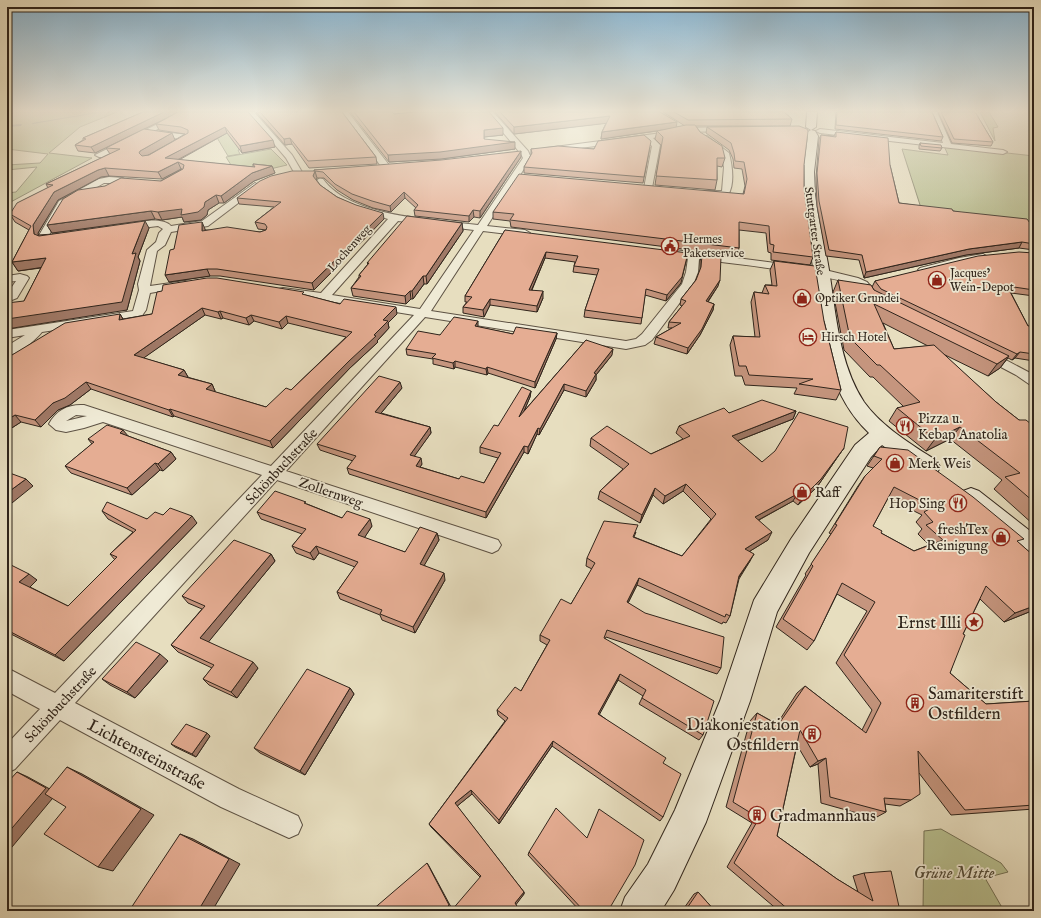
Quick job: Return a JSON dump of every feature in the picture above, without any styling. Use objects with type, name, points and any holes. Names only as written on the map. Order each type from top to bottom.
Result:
[{"type":"main road","name":"Stuttgarter Straße","points":[[810,155],[808,173],[809,193],[829,326],[842,376],[858,407],[883,433],[998,517],[1034,548]]},
{"type":"main road","points":[[639,911],[661,877],[688,822],[735,701],[758,626],[769,598],[800,546],[863,451],[876,437],[883,433]]},
{"type":"street","points":[[287,155],[291,160],[295,172]]},
{"type":"street","points":[[377,155],[386,167]]},
{"type":"street","name":"Schönbuchstraße","points":[[7,761],[422,313],[530,155]]},
{"type":"street","points":[[648,188],[654,155]]},
{"type":"street","points":[[693,193],[715,195],[725,193],[728,168],[725,155]]},
{"type":"street","points":[[374,168],[396,166]]},
{"type":"street","points":[[516,176],[526,176]]},
{"type":"street","points":[[71,236],[48,239],[43,238],[59,206],[67,200],[106,180],[127,181]]},
{"type":"street","points":[[320,181],[331,193],[342,201],[396,218],[533,234]]},
{"type":"street","points":[[205,224],[236,199],[262,182]]},
{"type":"street","name":"Lochenweg","points":[[324,297],[391,221],[396,218]]},
{"type":"street","points":[[119,228],[159,223],[165,224],[168,228]]},
{"type":"street","points":[[7,334],[137,314],[140,310],[145,290],[144,284],[152,250],[161,243],[164,233],[168,228],[205,224],[218,227]]},
{"type":"street","points":[[660,251],[821,272],[854,280],[863,284],[871,296],[885,304]]},
{"type":"street","points":[[271,289],[617,345],[633,344],[647,337],[680,295],[690,278],[694,256]]},
{"type":"street","points":[[910,273],[959,261],[991,256]]},
{"type":"street","points":[[7,279],[23,278],[13,296],[7,298]]},
{"type":"street","points":[[863,284],[875,281]]},
{"type":"street","points":[[145,290],[199,282]]},
{"type":"street","points":[[7,352],[28,339],[38,330]]},
{"type":"street","points":[[977,349],[1021,372],[1034,381]]},
{"type":"street","name":"Zollernweg","points":[[102,416],[492,545]]},
{"type":"street","name":"Lichtensteinstraße","points":[[7,679],[59,705],[230,798],[289,825]]},
{"type":"green space","points":[[47,155],[65,155],[92,158],[7,204],[7,193],[16,192],[37,167],[7,170],[7,165],[40,163]]},
{"type":"green space","points":[[238,155],[277,155],[287,165],[270,169],[231,165],[226,157]]},
{"type":"green space","points":[[904,155],[1034,156],[1034,224],[921,208]]},
{"type":"green space","name":"Grüne Mitte","points":[[941,829],[1001,863],[1008,872],[985,878],[1004,911],[923,911],[924,831]]},
{"type":"building","points":[[108,155],[171,155],[165,158],[255,167],[253,164],[272,166],[252,173],[221,196],[216,195],[205,202],[204,207],[198,212],[181,215],[182,209],[158,212],[151,211],[47,225],[63,199],[78,190],[105,186],[121,178],[161,181],[183,169],[184,165],[178,162],[158,172],[105,168],[54,192],[33,225],[34,234],[39,236],[145,221],[132,254],[136,253],[122,302],[7,319],[7,303],[24,301],[46,258],[12,262],[31,226],[10,214],[17,203],[53,185],[46,184]]},
{"type":"building","points":[[303,155],[374,155],[376,157],[308,161]]},
{"type":"building","points":[[487,155],[518,155],[480,211],[473,210],[469,216],[414,210],[418,205],[404,192],[390,206],[372,201],[352,194],[335,184],[323,172],[314,170]]},
{"type":"building","points":[[531,155],[648,155],[644,177],[524,167]]},
{"type":"building","points":[[660,155],[724,155],[725,158],[717,158],[717,180],[656,176]]},
{"type":"building","points":[[734,155],[805,155],[804,188],[813,257],[773,252],[774,245],[770,244],[769,226],[739,222],[739,248],[510,220],[514,214],[493,212],[519,174],[744,194],[747,179],[744,162],[735,161]]},
{"type":"building","points":[[819,155],[889,155],[890,165],[899,203],[952,209],[953,211],[1027,219],[1034,227],[1034,244],[1022,242],[969,249],[866,272],[862,255],[829,250],[819,201],[817,173]]},
{"type":"building","points":[[292,171],[315,171],[313,176],[320,185],[337,197],[356,205],[383,213],[312,283],[217,269],[165,275],[170,250],[174,249],[179,225],[202,222],[202,231],[227,227],[260,232],[266,230],[267,227],[265,224],[255,222],[281,202],[237,198],[260,181],[271,176]]},
{"type":"building","points":[[407,216],[462,223],[426,276],[423,276],[412,291],[405,296],[351,288],[369,263],[367,263]]},
{"type":"building","points":[[505,230],[688,253],[682,277],[667,295],[646,289],[642,318],[585,310],[599,269],[574,266],[578,256],[546,252],[529,290],[543,291],[537,306],[490,299],[483,310],[463,307],[472,297],[465,296]]},
{"type":"building","points":[[1019,252],[1034,253],[1034,290],[1007,286],[1028,326],[1034,326],[1034,354],[1020,352],[1017,354],[881,289],[875,281],[978,256]]},
{"type":"building","points":[[702,255],[721,257],[720,280],[706,301],[714,304],[702,329],[688,348],[656,337],[681,323],[669,322],[686,301],[681,299],[696,280],[701,267]]},
{"type":"building","points":[[774,261],[815,266],[824,321],[841,390],[799,384],[813,379],[749,375],[746,366],[739,366],[733,336],[760,337],[754,292],[769,294],[765,285],[777,286]]},
{"type":"building","points":[[207,278],[217,278],[304,292],[302,294],[340,304],[344,299],[396,307],[383,320],[388,321],[374,335],[376,336],[349,361],[270,441],[170,409],[169,410],[86,382],[65,398],[53,403],[35,420],[15,415],[7,420],[7,358],[65,323],[120,314],[119,320],[152,314],[157,292],[162,291],[163,285]],"holes":[[[202,308],[218,312],[220,311],[246,318],[251,315],[279,322],[286,316],[352,332],[291,390],[286,388],[266,407],[206,389],[212,384],[178,375],[184,370],[134,355]]]},
{"type":"building","points":[[838,280],[871,285],[874,290],[1009,356],[997,364],[874,304],[894,349],[934,345],[996,402],[1019,420],[1026,420],[1031,424],[1034,424],[1034,502],[1005,477],[1020,473],[960,427],[935,439],[897,408],[920,402],[880,365],[877,365],[850,338]]},
{"type":"building","points":[[454,317],[478,321],[475,326],[513,334],[516,327],[557,333],[535,382],[487,367],[486,369],[455,361],[453,363],[432,358],[436,354],[406,349],[418,331],[440,335]]},
{"type":"building","points":[[586,340],[613,349],[594,373],[596,374],[586,391],[564,384],[540,429],[538,428],[528,447],[524,446],[486,512],[347,468],[356,456],[317,444],[379,376],[400,382],[375,412],[430,427],[410,455],[421,458],[416,466],[459,479],[461,476],[484,483],[501,453],[480,447],[494,425],[498,426],[522,387],[531,391],[519,417]]},
{"type":"building","points":[[762,400],[796,411],[732,436],[762,462],[775,451],[799,412],[848,427],[844,448],[821,479],[803,497],[797,494],[755,517],[772,532],[745,549],[754,554],[739,576],[730,616],[726,614],[725,617],[639,578],[627,602],[645,613],[724,637],[721,668],[607,630],[604,638],[714,701],[703,735],[642,698],[646,690],[620,674],[598,714],[666,758],[663,763],[681,774],[663,817],[553,741],[499,820],[471,790],[455,803],[524,892],[515,903],[520,911],[451,911],[481,876],[429,824],[508,718],[497,710],[515,687],[521,691],[550,640],[540,635],[561,599],[571,604],[595,563],[587,558],[604,521],[638,525],[633,537],[682,556],[716,514],[686,484],[665,496],[655,488],[642,515],[600,491],[629,464],[591,438],[607,426],[651,454],[690,436],[679,426],[724,408],[729,413]]},
{"type":"building","points":[[107,425],[123,430],[120,433],[171,452],[158,464],[155,463],[127,488],[65,466],[94,442],[88,439]]},
{"type":"building","points":[[880,447],[908,450],[973,497],[1024,539],[1017,541],[1034,556],[1034,606],[1015,613],[986,586],[963,634],[965,635],[950,673],[986,704],[1034,701],[1034,805],[965,810],[918,751],[920,794],[911,800],[884,798],[886,812],[830,797],[826,758],[818,761],[800,730],[777,836],[837,879],[873,901],[864,873],[891,871],[900,911],[790,911],[734,863],[759,818],[733,802],[757,713],[778,725],[805,686],[866,733],[881,703],[844,655],[875,602],[842,583],[814,641],[783,619],[813,566],[811,564],[837,525],[835,524],[865,476],[882,459],[874,456]],"holes":[[[894,487],[933,507],[924,512],[933,522],[926,525],[943,540],[914,551],[881,533],[882,531],[873,526]]]},
{"type":"building","points":[[7,472],[26,479],[7,493]]},
{"type":"building","points":[[275,491],[306,502],[304,503],[342,518],[347,511],[370,519],[358,535],[405,552],[420,527],[437,533],[420,564],[444,573],[413,627],[380,614],[382,610],[337,592],[358,562],[316,546],[310,553],[292,546],[306,529],[257,512]]},
{"type":"building","points":[[107,502],[147,519],[155,512],[163,515],[170,508],[192,516],[55,655],[7,630],[7,563],[29,574],[19,582],[68,606],[117,557],[110,554],[136,530],[102,511]]},
{"type":"building","points":[[234,540],[271,554],[200,638],[253,662],[231,692],[203,679],[214,665],[171,645],[205,606],[182,596]]},
{"type":"building","points":[[136,642],[160,654],[127,692],[102,679]]},
{"type":"building","points":[[307,669],[350,688],[300,771],[254,748]]},
{"type":"building","points":[[186,724],[207,733],[192,754],[171,744]]},
{"type":"building","points":[[67,767],[141,809],[98,867],[44,834],[66,807],[45,794]]},
{"type":"building","points":[[17,772],[46,788],[7,834],[7,783]]},
{"type":"building","points":[[556,808],[587,838],[599,809],[644,840],[635,865],[608,911],[584,911],[529,852]]},
{"type":"building","points":[[180,834],[229,859],[198,911],[129,911]]},
{"type":"building","points":[[427,863],[449,905],[443,911],[371,911]]},
{"type":"building","points":[[698,892],[715,911],[685,911]]},
{"type":"place","name":"Hermes Paketservice","points":[[670,246]]},
{"type":"place","name":"Jacques’ Wein-Depot","points":[[937,280]]},
{"type":"place","name":"Optiker Grundei","points":[[802,298]]},
{"type":"place","name":"Hirsch Hotel","points":[[808,337]]},
{"type":"place","name":"Pizza u. Kebap Anatolia","points":[[905,426]]},
{"type":"place","name":"Merk Weis","points":[[895,463]]},
{"type":"place","name":"Raff","points":[[802,492]]},
{"type":"place","name":"Hop Sing","points":[[958,503]]},
{"type":"place","name":"freshTex Reinigung","points":[[1001,537]]},
{"type":"place","name":"Ernst Illi","points":[[974,622]]},
{"type":"place","name":"Samariterstift Ostfildern","points":[[915,703]]},
{"type":"place","name":"Diakoniestation Ostfildern","points":[[812,734]]},
{"type":"place","name":"Gradmannhaus","points":[[757,815]]}]
